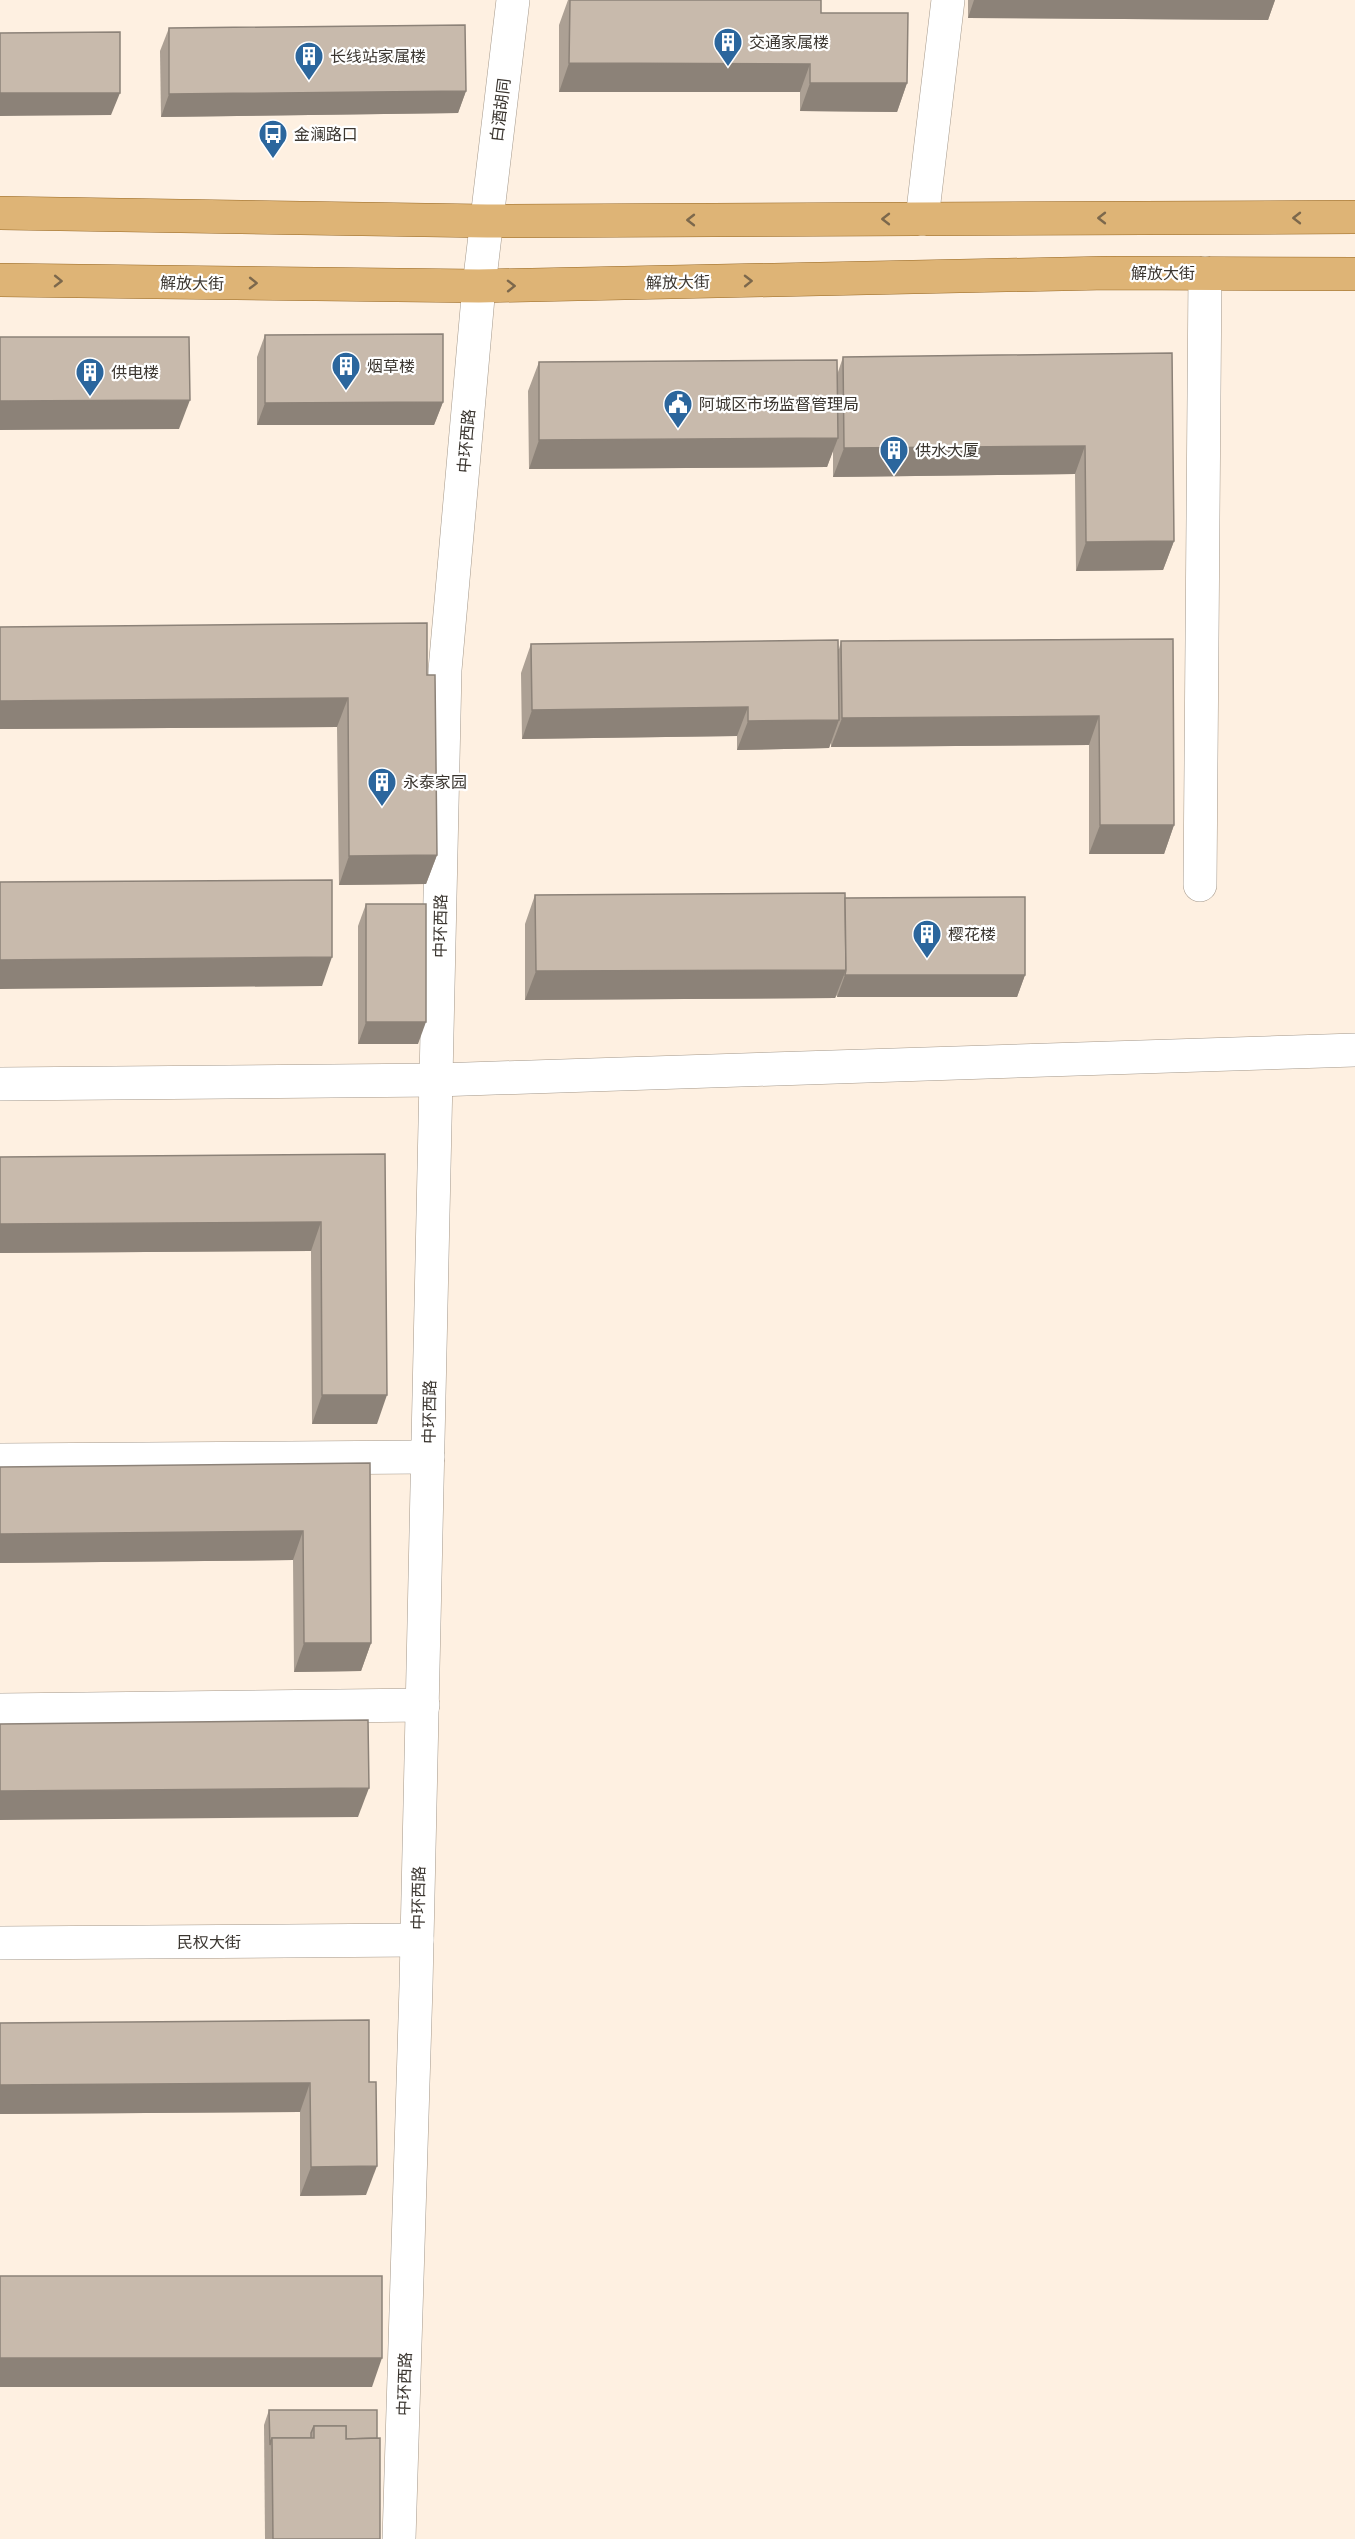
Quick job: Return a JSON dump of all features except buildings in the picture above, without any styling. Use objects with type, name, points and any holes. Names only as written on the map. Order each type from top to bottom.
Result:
[{"type":"main road","points":[[0,213],[487,221],[1355,217]]},
{"type":"main road","name":"解放大街","points":[[0,280],[479,286],[1205,273],[1355,273]]},
{"type":"street","name":"白酒胡同","points":[[479,286],[513,0]]},
{"type":"street","points":[[922,219],[948,0]]},
{"type":"street","points":[[1200,885],[1205,273]]},
{"type":"street","name":"中环西路","points":[[399,2539],[423,1705],[445,670],[479,286]]},
{"type":"street","points":[[414,630],[449,630]]},
{"type":"street","points":[[0,1084],[437,1080],[1355,1050]]},
{"type":"street","points":[[0,1460],[428,1457]]},
{"type":"street","points":[[0,1710],[423,1705]]},
{"type":"street","name":"民权大街","points":[[0,1943],[417,1940]]},
{"type":"place","name":"交通家属楼","points":[[728,68]]},
{"type":"place","name":"长线站家属楼","points":[[309,82]]},
{"type":"place","name":"金澜路口","points":[[273,160]]},
{"type":"place","name":"烟草楼","points":[[346,392]]},
{"type":"place","name":"供电楼","points":[[90,398]]},
{"type":"place","name":"阿城区市场监督管理局","points":[[678,430]]},
{"type":"place","name":"供水大厦","points":[[894,476]]},
{"type":"place","name":"永泰家园","points":[[382,808]]},
{"type":"place","name":"樱花楼","points":[[927,960]]}]
